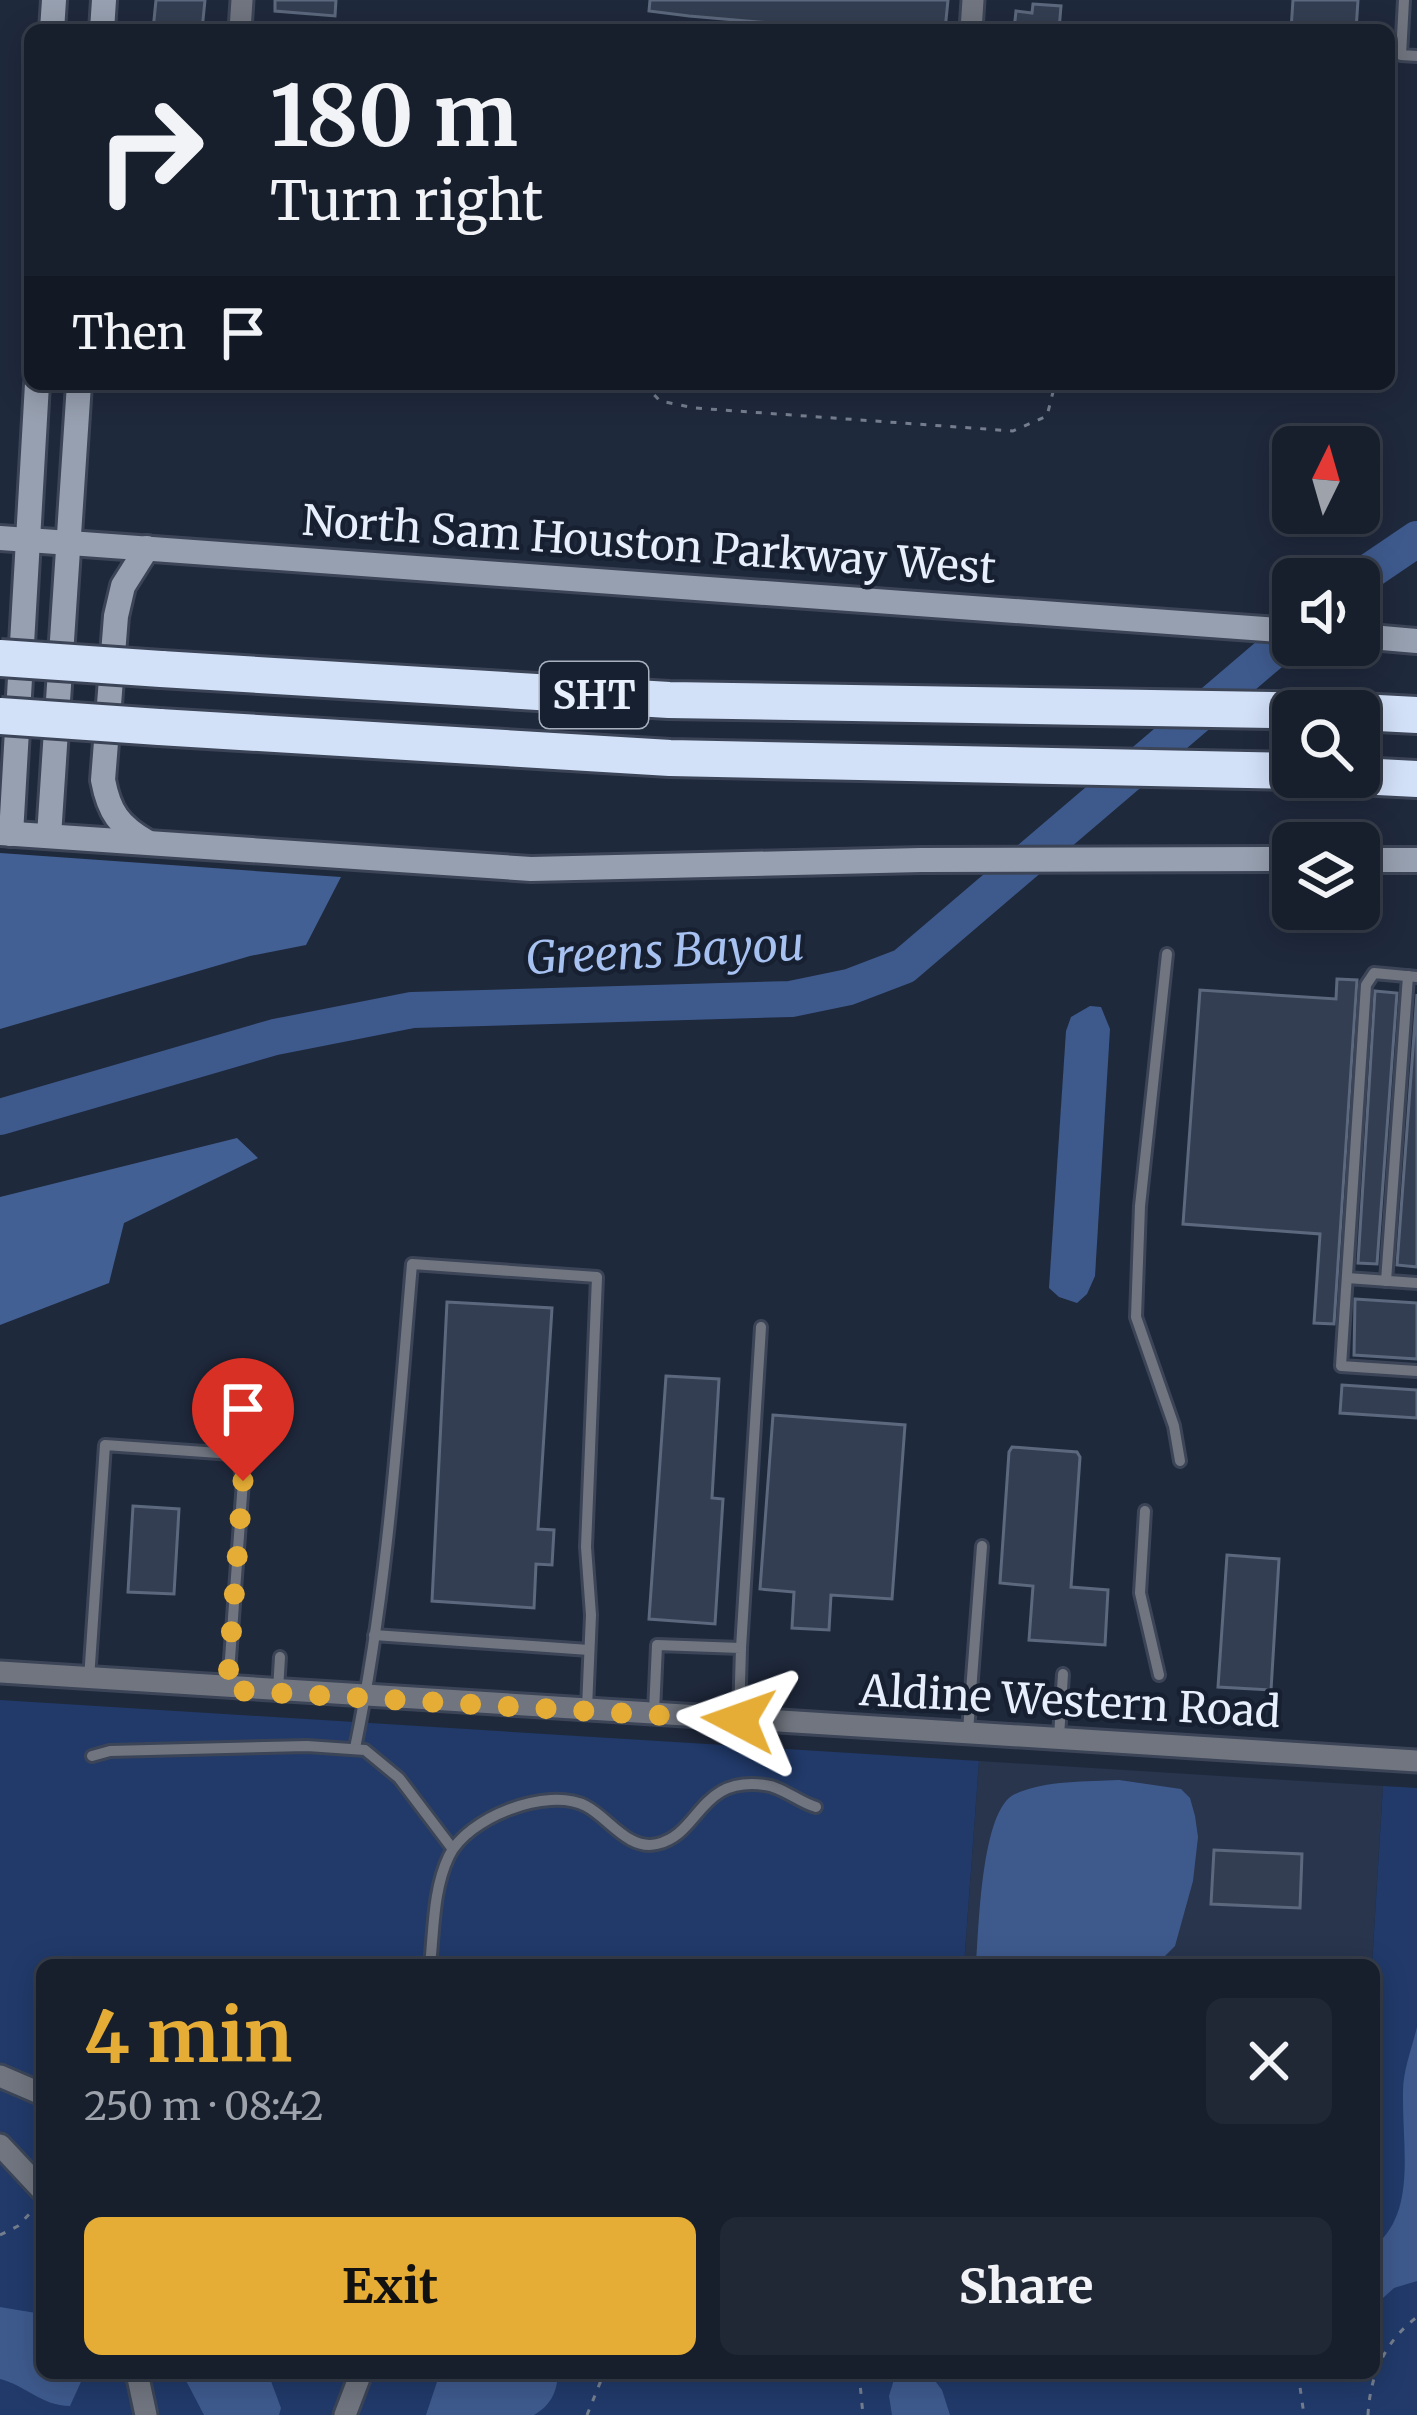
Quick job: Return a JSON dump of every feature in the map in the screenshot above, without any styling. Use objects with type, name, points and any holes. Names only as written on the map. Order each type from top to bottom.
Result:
[{"type":"highway","name":"SHT","points":[[0,658],[669,700],[1272,709]]},
{"type":"highway","points":[[1380,713],[1417,716]]},
{"type":"highway","name":"SHT","points":[[0,716],[670,758],[1272,770]]},
{"type":"highway","points":[[1380,777],[1417,779]]},
{"type":"main road","points":[[37,390],[30,540],[6,833],[531,869],[921,860],[1272,859]]},
{"type":"main road","points":[[49,836],[79,390]]},
{"type":"main road","name":"North Sam Houston Parkway West","points":[[0,538],[1272,629]]},
{"type":"main road","points":[[147,548],[123,586],[116,616],[104,780],[108,807],[122,828],[148,843]]},
{"type":"main road","points":[[1380,638],[1413,640]]},
{"type":"main road","points":[[1380,860],[1417,860]]},
{"type":"street","name":"Aldine Western Road","points":[[0,1672],[227,1690],[1417,1761]]},
{"type":"street","points":[[0,2075],[36,2091]]},
{"type":"street","points":[[0,2145],[36,2184]]},
{"type":"street","points":[[138,2379],[146,2415]]},
{"type":"street","points":[[345,2415],[360,2379]]},
{"type":"lane","points":[[1404,0],[1401,55],[1417,56]]},
{"type":"lane","points":[[1167,954],[1140,1206],[1136,1317],[1174,1426],[1180,1461]]},
{"type":"lane","points":[[1386,1281],[1413,977],[1374,973],[1366,985],[1341,1366],[1417,1371]]},
{"type":"lane","points":[[355,1748],[368,1698],[391,1504],[412,1264],[597,1277],[586,1547],[587,1711]]},
{"type":"lane","points":[[1347,1278],[1417,1283]]},
{"type":"lane","points":[[739,1720],[761,1327]]},
{"type":"lane","points":[[89,1679],[105,1445],[185,1450],[232,1454],[243,1481],[227,1690]]},
{"type":"lane","points":[[1145,1511],[1140,1593],[1159,1675]]},
{"type":"lane","points":[[967,1734],[982,1546]]},
{"type":"lane","points":[[374,1635],[589,1650]]},
{"type":"lane","points":[[654,1715],[657,1645],[741,1648]]},
{"type":"lane","points":[[278,1693],[280,1657]]},
{"type":"lane","points":[[1058,1740],[1064,1674]]},
{"type":"lane","points":[[92,1756],[128,1750],[355,1748],[384,1762],[452,1848]]},
{"type":"lane","points":[[431,1959],[440,1882],[452,1848],[505,1811],[544,1798],[582,1804],[645,1845],[668,1839],[706,1800],[734,1786],[764,1785],[815,1808]]},
{"type":"path","points":[[650,390],[660,400],[695,408],[1013,430],[1047,416],[1055,390]]},
{"type":"path","points":[[0,2235],[18,2226],[36,2206]]},
{"type":"path","points":[[1380,2363],[1398,2331],[1417,2317]]},
{"type":"path","points":[[587,2415],[602,2379]]},
{"type":"path","points":[[860,2379],[863,2415]]},
{"type":"path","points":[[1299,2379],[1304,2415]]},
{"type":"path","points":[[1368,2415],[1372,2379]]},
{"type":"shaded area","points":[[0,853],[341,877],[306,945],[250,956],[0,1029]]},
{"type":"shaded area","points":[[1090,1006],[1101,1007],[1110,1029],[1095,1276],[1077,1303],[1049,1288],[1066,1031],[1071,1017]]},
{"type":"shaded area","points":[[237,1138],[258,1158],[124,1223],[109,1283],[0,1325],[0,1197]]},
{"type":"shaded area","points":[[0,1700],[979,1761],[964,1959],[36,1959],[36,2379],[1380,2379],[1380,1959],[1372,1959],[1383,1786],[1417,1788],[1417,2415],[0,2415]]},
{"type":"shaded area","points":[[979,1761],[1383,1786],[1372,1959],[964,1959]]},
{"type":"shaded area","points":[[1119,1780],[1181,1789],[1190,1798],[1198,1837],[1193,1881],[1175,1946],[1162,1959],[977,1959],[984,1871],[1004,1804],[1015,1794],[1066,1782]]},
{"type":"shaded area","points":[[1417,2027],[1417,2281],[1394,2288],[1380,2301],[1380,2241],[1397,2216],[1402,2198],[1406,2067]]},
{"type":"shaded area","points":[[0,2307],[36,2313],[36,2379],[82,2379],[70,2406],[51,2403],[0,2379]]},
{"type":"shaded area","points":[[185,2379],[270,2379],[281,2408],[279,2415],[204,2415]]},
{"type":"shaded area","points":[[438,2379],[557,2379],[552,2397],[534,2415],[426,2415]]},
{"type":"shaded area","points":[[894,2379],[934,2379],[950,2415],[892,2415],[889,2396]]},
{"type":"building","points":[[156,0],[205,0],[203,24],[154,24]]},
{"type":"building","points":[[275,0],[336,0],[335,16],[275,11]]},
{"type":"building","points":[[650,0],[948,0],[946,24],[782,24],[649,11]]},
{"type":"building","points":[[1293,0],[1358,0],[1356,24],[1291,24]]},
{"type":"building","points":[[1033,4],[1061,6],[1060,24],[1015,24],[1016,11],[1032,13]]},
{"type":"building","points":[[1337,979],[1357,980],[1334,1324],[1314,1323],[1320,1234],[1183,1224],[1200,990],[1336,999]]},
{"type":"building","points":[[1375,991],[1397,993],[1377,1264],[1358,1263]]},
{"type":"building","points":[[1417,994],[1417,1267],[1397,1265]]},
{"type":"building","points":[[1355,1299],[1417,1303],[1417,1359],[1354,1355]]},
{"type":"building","points":[[447,1302],[552,1308],[538,1529],[554,1530],[552,1565],[536,1564],[534,1608],[432,1601]]},
{"type":"building","points":[[666,1376],[719,1379],[712,1498],[723,1499],[715,1624],[649,1619]]},
{"type":"building","points":[[1342,1385],[1417,1390],[1417,1418],[1340,1413]]},
{"type":"building","points":[[773,1415],[905,1425],[892,1599],[831,1595],[829,1630],[792,1628],[794,1592],[760,1589]]},
{"type":"building","points":[[1012,1447],[1077,1452],[1080,1457],[1071,1587],[1108,1590],[1105,1645],[1029,1640],[1033,1586],[1000,1583]]},
{"type":"building","points":[[133,1506],[179,1509],[174,1594],[128,1592]]},
{"type":"building","points":[[1227,1555],[1279,1559],[1271,1690],[1218,1687]]},
{"type":"building","points":[[1214,1850],[1302,1854],[1300,1908],[1211,1904]]},
{"type":"waterway","name":"Greens Bayou","points":[[1380,564],[1417,539]]},
{"type":"waterway","name":"Greens Bayou","points":[[0,1117],[275,1037],[412,1010],[791,999],[849,987],[904,966],[1272,652]]},
{"type":"route","points":[[243,1481],[227,1690],[739,1720]]}]
